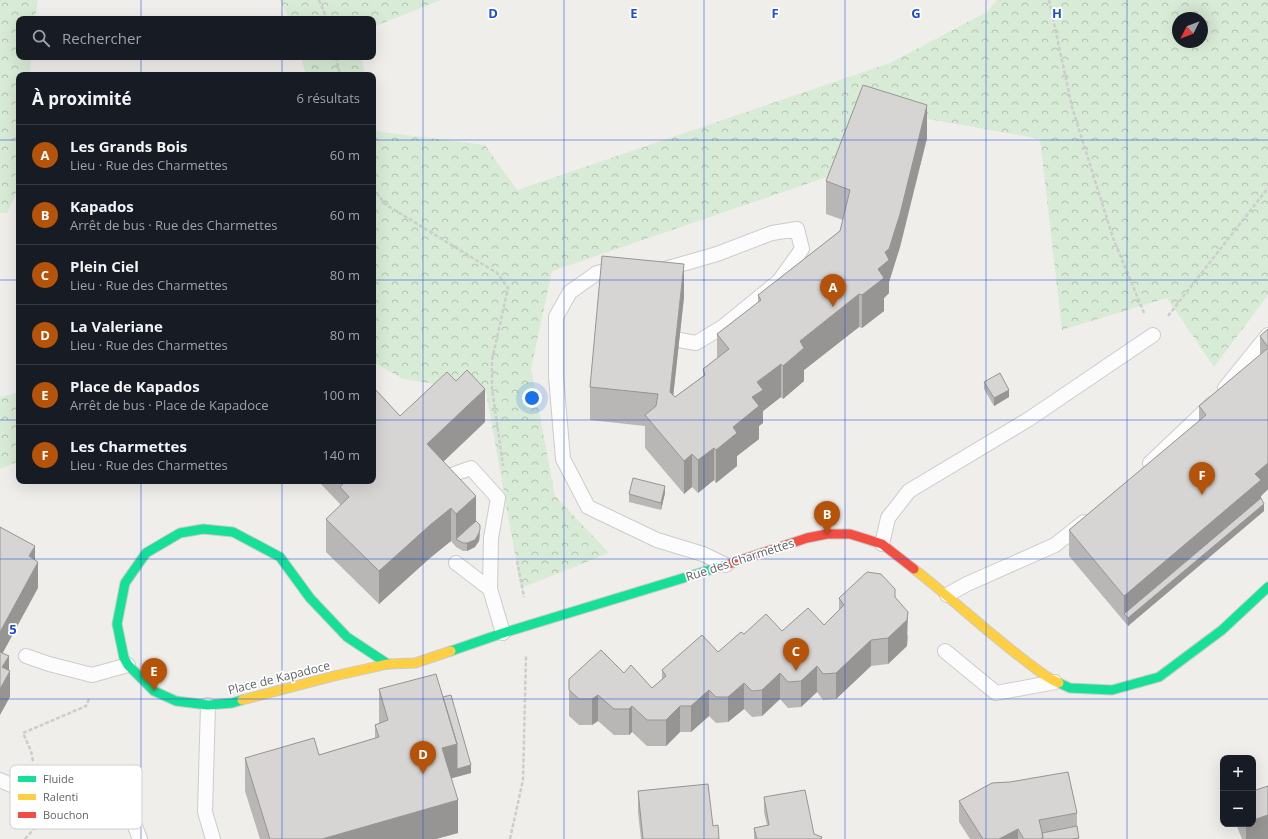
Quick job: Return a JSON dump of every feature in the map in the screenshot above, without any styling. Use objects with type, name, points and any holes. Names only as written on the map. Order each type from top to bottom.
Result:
[{"type":"street","name":"Place de Kapadoce","points":[[203,529],[233,532],[280,557],[310,598],[347,637],[388,664],[334,676],[232,703],[208,705],[176,701],[154,691],[128,665],[124,658],[117,624],[125,583],[146,553],[180,533],[203,529]]},
{"type":"street","name":"Rue des Charmettes","points":[[388,664],[415,663],[502,633],[726,565],[807,538],[827,534],[850,534],[882,544],[947,595],[997,639],[1055,682],[1070,688],[1112,690],[1159,677],[1222,630],[1268,587]]},
{"type":"lane","points":[[647,339],[655,338],[696,343],[724,326],[779,281],[802,249],[798,229],[772,233],[717,254],[658,271],[652,269]]},
{"type":"lane","points":[[633,264],[597,274],[570,292],[556,316],[556,377],[563,459],[588,507],[657,540],[703,554],[726,565]]},
{"type":"lane","points":[[882,544],[888,518],[909,491],[1029,419],[1153,335]]},
{"type":"lane","points":[[1142,471],[1209,407],[1268,335]]},
{"type":"lane","points":[[443,478],[471,468],[498,498],[491,538],[490,589],[502,633]]},
{"type":"lane","points":[[947,595],[967,584],[1055,545],[1096,512]]},
{"type":"lane","points":[[456,563],[490,589]]},
{"type":"lane","name":"Rue des Charmettes","points":[[945,651],[996,693],[1055,682]]},
{"type":"lane","points":[[26,656],[49,664],[92,675],[128,665]]},
{"type":"lane","points":[[208,705],[205,812],[213,839]]},
{"type":"lane","points":[[0,780],[10,785]]},
{"type":"lane","points":[[136,829],[140,839]]},
{"type":"path","points":[[319,0],[326,16]]},
{"type":"path","points":[[1049,0],[1072,107],[1113,238],[1153,335],[1268,188]]},
{"type":"path","points":[[337,60],[339,72]]},
{"type":"path","points":[[376,192],[385,204],[497,273],[508,288],[492,360],[492,388],[504,467]]},
{"type":"path","points":[[516,554],[524,598]]},
{"type":"path","points":[[510,839],[523,780],[526,653]]},
{"type":"path","points":[[37,765],[23,733],[86,706],[92,691],[92,675]]},
{"type":"path","points":[[25,839],[34,829]]},
{"type":"green space","points":[[0,0],[38,0],[35,16],[16,16],[16,60],[31,60],[30,72],[16,72],[16,194],[7,213],[0,213]]},
{"type":"green space","points":[[279,0],[441,0],[376,26],[376,16],[288,16]]},
{"type":"green space","points":[[997,0],[1268,0],[1268,295],[1214,367],[1167,298],[1062,330],[1040,139],[861,107],[827,177],[552,271],[531,369],[555,496],[609,553],[521,588],[486,392],[403,379],[376,364],[376,131],[485,145],[517,190],[890,63],[987,12]]},
{"type":"green space","points":[[302,60],[362,60],[364,72],[305,72]]},
{"type":"green space","points":[[16,393],[16,462],[0,469],[0,397]]},
{"type":"building","points":[[863,85],[927,105],[900,214],[889,249],[885,252],[889,260],[878,269],[884,278],[862,295],[859,294],[800,341],[804,348],[783,366],[781,364],[757,382],[763,390],[752,397],[759,406],[733,427],[737,433],[716,450],[714,448],[698,460],[692,454],[684,461],[645,415],[656,406],[658,394],[590,387],[602,256],[684,264],[670,392],[675,397],[705,375],[703,369],[729,349],[717,334],[761,300],[758,295],[840,231],[850,190],[826,181]]},
{"type":"building","points":[[1268,329],[1268,347],[1260,336]]},
{"type":"building","points":[[1268,348],[1268,463],[1255,474],[1261,480],[1124,596],[1069,530],[1206,415],[1199,406]]},
{"type":"building","points":[[467,370],[485,389],[427,444],[476,496],[456,514],[451,508],[379,571],[326,519],[349,497],[340,487],[343,484],[376,484],[376,390],[400,416],[447,372],[456,381]]},
{"type":"building","points":[[1000,373],[1009,390],[994,398],[984,382]]},
{"type":"building","points":[[633,478],[665,486],[661,503],[629,494]]},
{"type":"building","points":[[1261,498],[1264,504],[1128,618],[1124,614]]},
{"type":"building","points":[[476,521],[480,525],[480,529],[475,540],[463,543],[456,539]]},
{"type":"building","points":[[0,527],[35,546],[29,556],[38,562],[0,632]]},
{"type":"building","points":[[867,572],[881,574],[895,589],[895,597],[908,612],[907,620],[888,638],[871,640],[836,673],[823,674],[817,666],[801,681],[788,682],[780,673],[762,690],[752,691],[744,683],[728,697],[716,697],[709,690],[691,706],[680,706],[666,720],[647,720],[632,706],[629,709],[614,709],[598,695],[592,699],[579,699],[569,690],[569,679],[601,650],[624,673],[631,665],[652,688],[666,676],[662,670],[702,635],[718,652],[741,632],[744,634],[766,614],[782,631],[808,608],[824,625],[844,605],[839,598]]},
{"type":"building","points":[[0,652],[9,656],[2,667],[10,671],[0,689]]},
{"type":"building","points":[[436,674],[457,744],[442,748],[458,800],[322,839],[270,839],[245,758],[314,738],[319,755],[379,737],[375,725],[388,720],[379,689]]},
{"type":"building","points":[[451,695],[471,765],[457,769],[457,744],[443,697]]},
{"type":"building","points":[[1068,772],[1077,813],[1039,820],[1043,836],[1041,839],[1024,839],[1018,829],[999,839],[983,839],[959,801],[992,783],[1010,782]]},
{"type":"building","points":[[708,784],[713,826],[718,825],[719,839],[643,839],[638,791]]},
{"type":"building","points":[[1268,786],[1268,815],[1256,819],[1256,791]]},
{"type":"building","points":[[805,790],[814,834],[822,837],[821,839],[757,839],[754,828],[769,825],[764,797]]},
{"type":"building","points":[[1077,826],[1079,838],[1043,839],[1042,833]]},
{"type":"traffic: fast","points":[[242,700],[232,703],[208,705],[176,701],[154,691],[128,665],[124,658],[117,624],[125,583],[146,553],[180,533],[203,529],[233,532],[280,557],[310,598],[347,637],[388,664]]},
{"type":"traffic: fast","points":[[451,651],[503,633],[726,565]]},
{"type":"traffic: fast","points":[[1059,683],[1070,688],[1112,690],[1159,677],[1222,630],[1268,587]]},
{"type":"traffic: slow","points":[[914,569],[1009,648],[1045,675],[1059,683]]},
{"type":"traffic: slow","points":[[242,700],[334,676],[388,664],[415,663],[451,651]]},
{"type":"traffic: jam","points":[[726,565],[807,538],[827,534],[850,534],[882,544],[914,569]]},
{"type":"place","name":"Les Grands Bois","points":[[833,307]]},
{"type":"place","name":"Les Charmettes","points":[[1202,495]]},
{"type":"place","name":"Kapados","points":[[827,534]]},
{"type":"place","name":"Plein Ciel","points":[[796,671]]},
{"type":"place","name":"Place de Kapados","points":[[154,691]]},
{"type":"place","name":"La Valeriane","points":[[423,774]]}]
